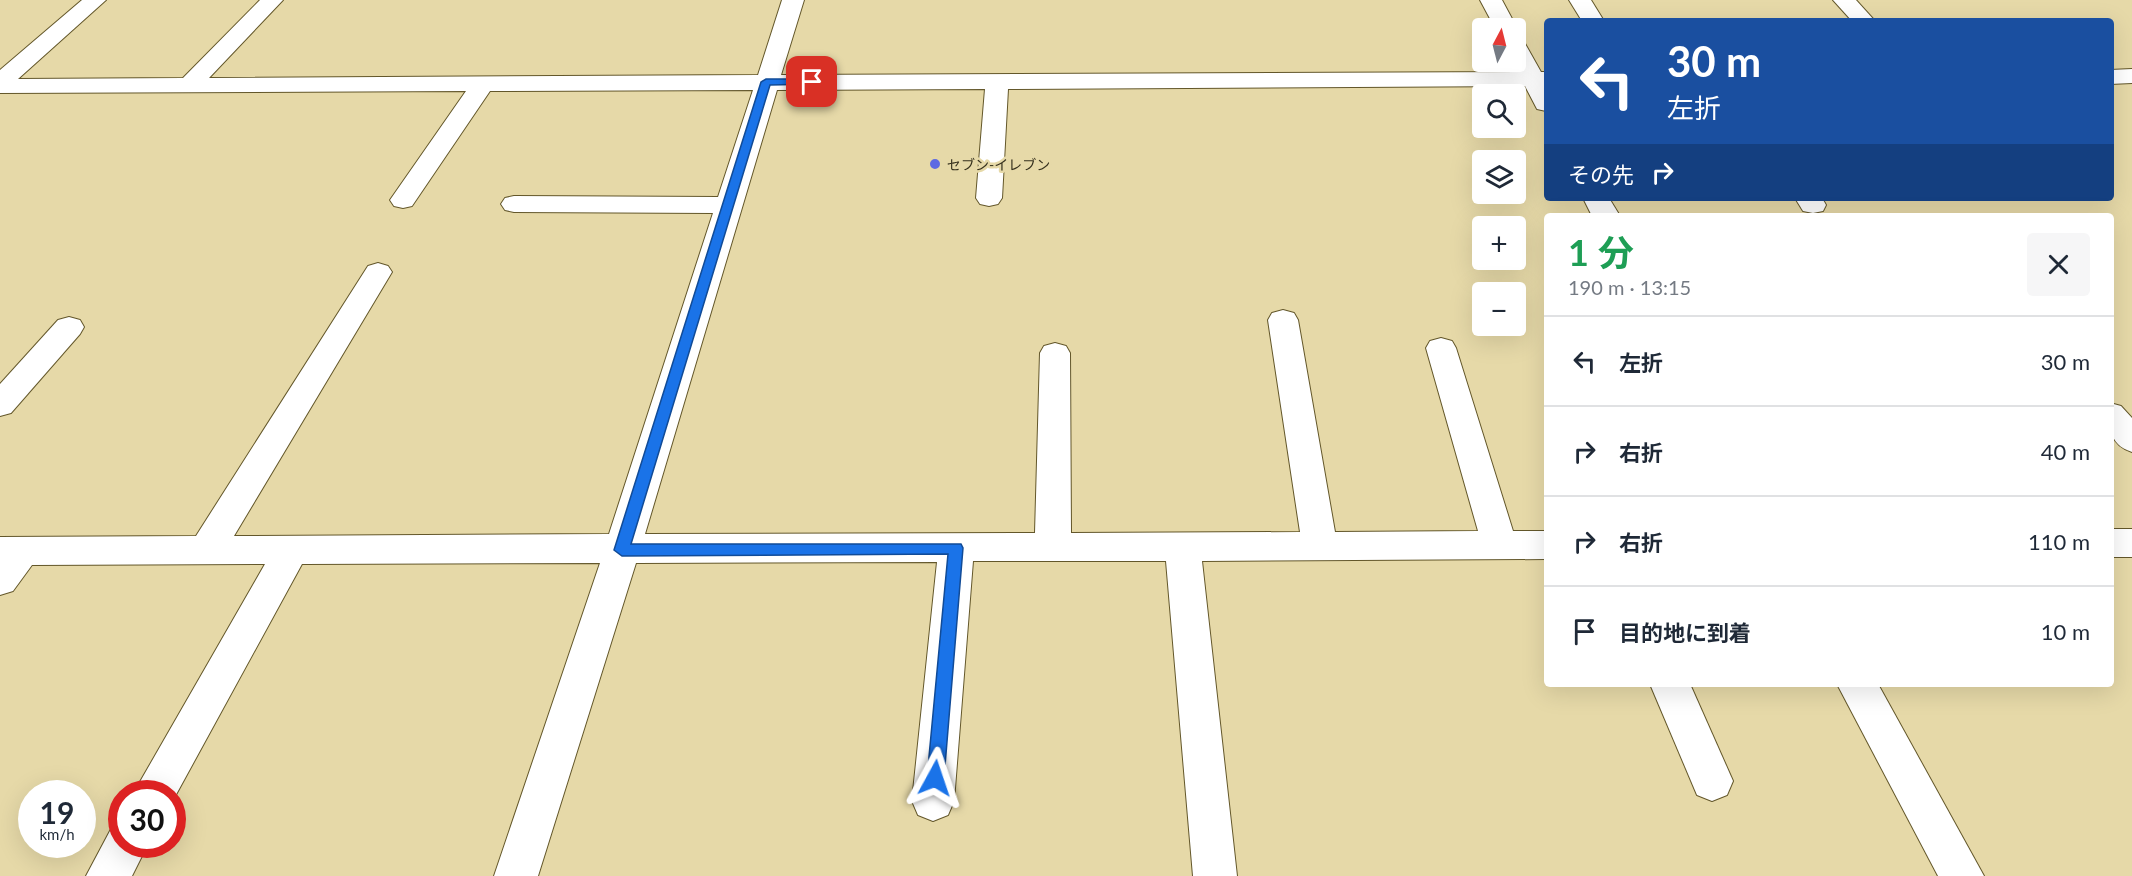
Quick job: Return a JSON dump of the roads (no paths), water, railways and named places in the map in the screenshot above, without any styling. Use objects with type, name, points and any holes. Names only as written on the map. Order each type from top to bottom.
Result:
[{"type":"street","points":[[0,84],[95,0]]},
{"type":"street","points":[[189,85],[272,0]]},
{"type":"street","points":[[516,876],[622,550],[793,0]]},
{"type":"street","points":[[1491,0],[1501,18]]},
{"type":"street","points":[[1580,0],[1591,18]]},
{"type":"street","points":[[1844,0],[1861,18]]},
{"type":"street","points":[[1526,60],[1540,79],[1544,96]]},
{"type":"street","points":[[2114,76],[2132,76]]},
{"type":"street","points":[[0,84],[1540,79]]},
{"type":"street","points":[[989,198],[997,81]]},
{"type":"street","points":[[403,200],[484,83]]},
{"type":"street","points":[[514,204],[728,205]]},
{"type":"street","points":[[206,551],[378,272]]},
{"type":"street","points":[[1283,320],[1320,547]]},
{"type":"street","points":[[0,405],[69,327]]},
{"type":"street","points":[[1441,348],[1500,546]]},
{"type":"street","points":[[1053,548],[1055,353]]},
{"type":"street","points":[[2114,419],[2132,440]]},
{"type":"street","points":[[2114,543],[2132,543]]},
{"type":"street","points":[[0,580],[11,551],[1544,545]]},
{"type":"street","points":[[1183,547],[1215,876]]},
{"type":"street","points":[[933,801],[956,548]]},
{"type":"street","points":[[162,780],[291,551]]},
{"type":"street","points":[[1671,687],[1712,781]]},
{"type":"street","points":[[1859,687],[1962,876]]},
{"type":"street","points":[[108,876],[118,858]]},
{"type":"place","name":"セブン-イレブン","points":[[935,164]]}]
